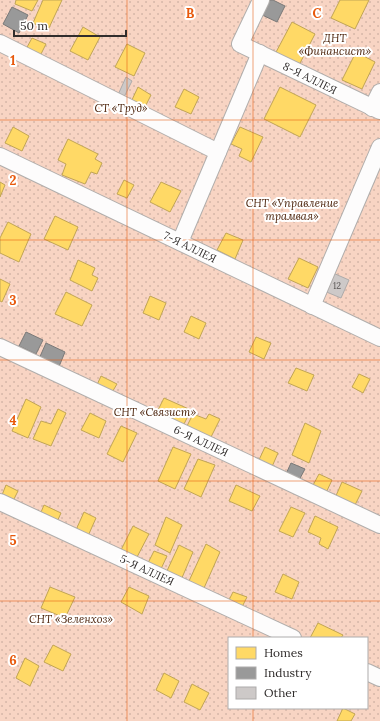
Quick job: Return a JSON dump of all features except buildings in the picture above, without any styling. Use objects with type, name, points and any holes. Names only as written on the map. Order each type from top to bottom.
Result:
[{"type":"lane","name":"8-Я АЛЛЕЯ","points":[[261,0],[240,44],[376,110]]},
{"type":"lane","points":[[0,43],[218,152]]},
{"type":"lane","points":[[180,242],[260,53]]},
{"type":"lane","points":[[376,110],[380,92]]},
{"type":"lane","points":[[312,306],[380,148]]},
{"type":"lane","name":"7-Я АЛЛЕЯ","points":[[0,156],[380,338]]},
{"type":"lane","name":"6-Я АЛЛЕЯ","points":[[0,347],[380,525]]},
{"type":"lane","name":"5-Я АЛЛЕЯ","points":[[0,502],[291,637]]},
{"type":"lane","points":[[368,672],[380,678]]},
{"type":"green space","points":[[0,0],[380,0],[380,721],[0,721]]},
{"type":"park label","name":"ДНТ «Финансист»","points":[[335,44]]},
{"type":"park label","name":"СТ «Труд»","points":[[121,108]]},
{"type":"park label","name":"СНТ «Управление трамвая»","points":[[292,209]]},
{"type":"park label","name":"СНТ «Связист»","points":[[155,412]]},
{"type":"park label","name":"СНТ «Зеленхоз»","points":[[71,619]]}]
